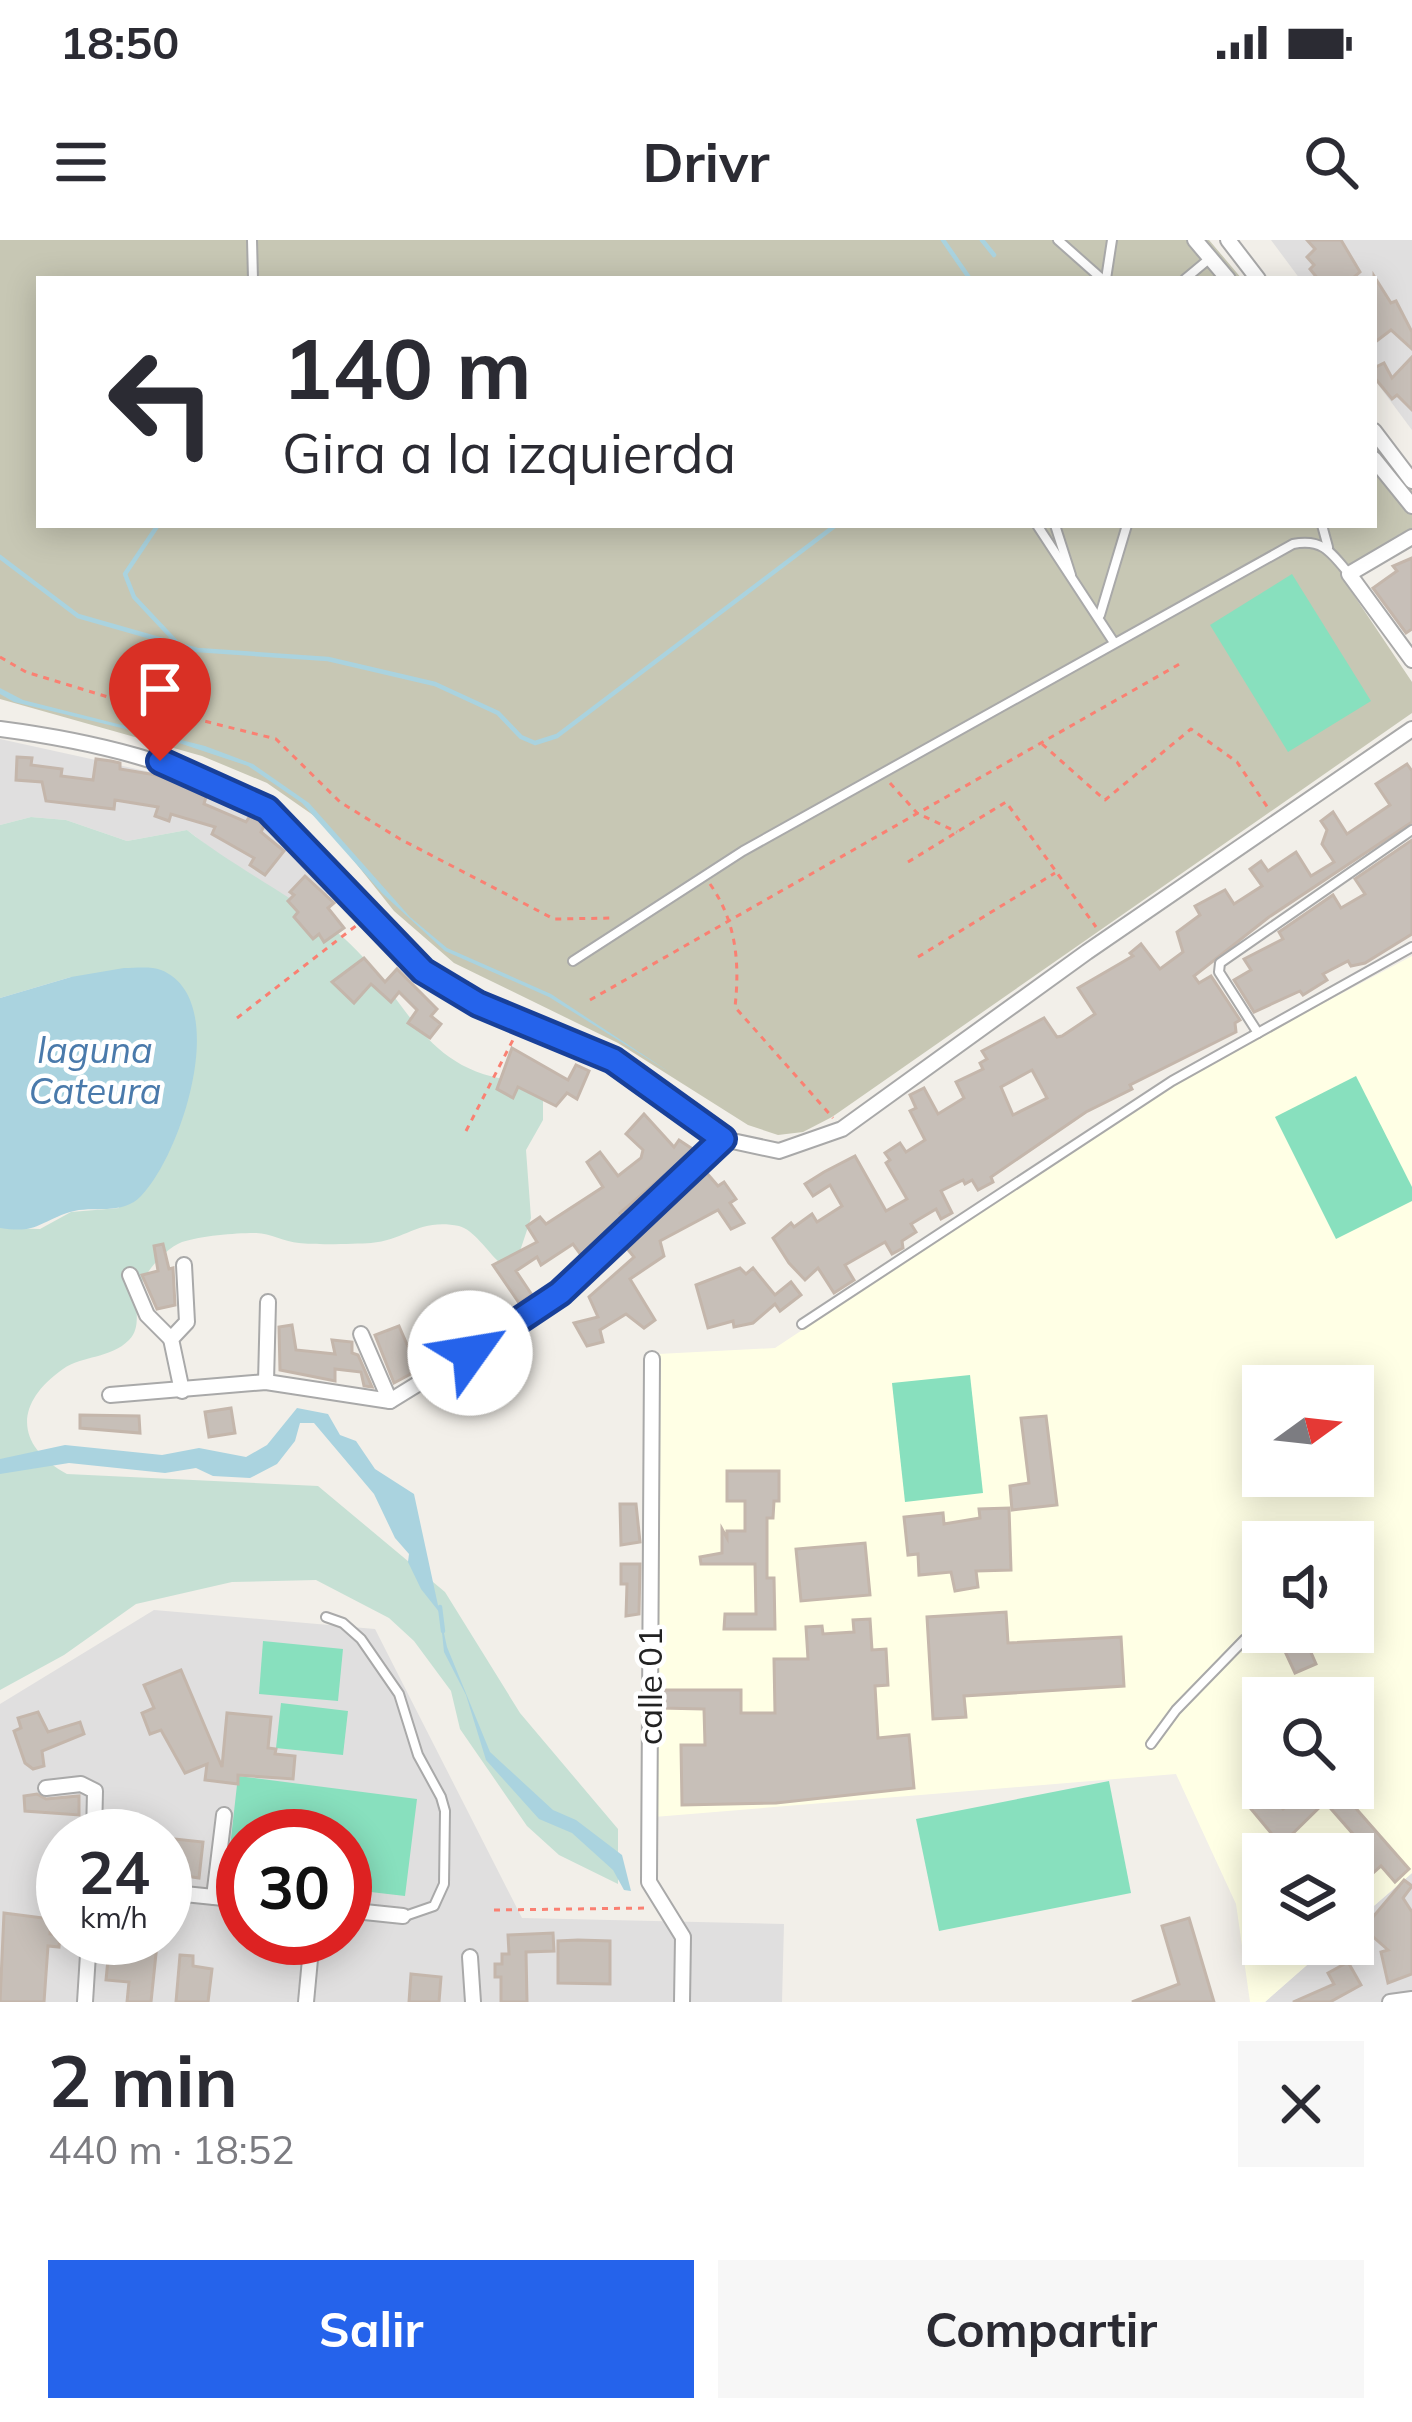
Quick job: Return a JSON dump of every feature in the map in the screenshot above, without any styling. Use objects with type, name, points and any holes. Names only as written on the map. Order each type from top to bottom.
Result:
[{"type":"street","points":[[1195,240],[1225,276]]},
{"type":"street","points":[[1230,241],[1256,276]]},
{"type":"street","points":[[1377,435],[1412,481]]},
{"type":"street","points":[[1377,463],[1412,506]]},
{"type":"street","points":[[1412,538],[1348,574],[1412,660]]},
{"type":"street","points":[[0,729],[160,761],[240,794],[267,809],[423,971],[478,1004],[613,1060],[723,1139],[779,1150],[842,1129],[1105,940],[1412,729]]},
{"type":"street","points":[[110,1395],[266,1382],[391,1401],[538,1310],[723,1139]]},
{"type":"street","points":[[171,1340],[188,1322],[184,1265]]},
{"type":"street","points":[[130,1275],[147,1315],[171,1340],[182,1391]]},
{"type":"street","points":[[266,1382],[268,1302]]},
{"type":"street","points":[[361,1334],[391,1401]]},
{"type":"street","name":"calle 01","points":[[652,1359],[649,1882],[683,1937],[682,2002]]},
{"type":"street","points":[[46,1787],[81,1784],[95,1791],[95,1809]]},
{"type":"street","points":[[192,1895],[214,1897],[216,1881]]},
{"type":"street","points":[[372,1913],[403,1916]]},
{"type":"street","points":[[470,1957],[473,2002]]},
{"type":"street","points":[[85,2002],[87,1965]]},
{"type":"street","points":[[306,2002],[309,1965]]},
{"type":"street","points":[[1390,2002],[1411,2000]]},
{"type":"lane","points":[[252,240],[253,276]]},
{"type":"lane","points":[[1058,240],[1100,276]]},
{"type":"lane","points":[[1105,276],[1112,240]]},
{"type":"lane","points":[[1189,276],[1210,258]]},
{"type":"lane","points":[[1039,528],[1113,641]]},
{"type":"lane","points":[[1056,528],[1072,579]]},
{"type":"lane","points":[[1099,617],[1126,528]]},
{"type":"lane","points":[[1323,528],[1328,548],[1348,574]]},
{"type":"lane","points":[[573,961],[704,876],[1113,641],[1293,544],[1311,540],[1328,548]]},
{"type":"lane","points":[[1258,1033],[1219,972],[1220,963],[1412,830]]},
{"type":"lane","points":[[802,1324],[1101,1125],[1412,946]]},
{"type":"lane","points":[[326,1617],[343,1623],[361,1639],[399,1694],[418,1755],[445,1811],[444,1883],[434,1906],[420,1915],[403,1916]]},
{"type":"lane","points":[[1151,1744],[1176,1710],[1242,1642]]},
{"type":"path","points":[[0,657],[26,672],[108,697],[276,739],[340,802],[554,919],[640,917]]},
{"type":"path","points":[[590,1000],[1183,662]]},
{"type":"path","points":[[1040,743],[1105,800],[1191,729],[1237,762],[1277,821]]},
{"type":"path","points":[[881,772],[917,813],[957,832]]},
{"type":"path","points":[[908,862],[1006,802],[1105,940]]},
{"type":"path","points":[[918,957],[1056,872]]},
{"type":"path","points":[[704,876],[723,902],[740,966],[735,1007],[842,1129]]},
{"type":"path","points":[[237,1018],[368,916]]},
{"type":"path","points":[[466,1131],[521,1022]]},
{"type":"path","points":[[494,1910],[586,1912],[662,1906]]},
{"type":"shaded area","points":[[0,240],[1209,240],[1239,276],[36,276],[36,528],[1377,528],[1377,445],[1412,489],[1412,530],[1350,576],[1349,588],[1412,682],[1412,713],[832,1117],[803,1132],[778,1135],[748,1125],[618,1043],[454,963],[394,911],[323,822],[267,783],[202,756],[0,699]]},
{"type":"shaded area","points":[[1271,240],[1412,240],[1412,430],[1377,383],[1377,276],[1298,276]]},
{"type":"shaded area","points":[[0,739],[173,777],[259,816],[334,887],[310,914],[239,870],[187,830],[127,841],[66,820],[31,817],[0,825]]},
{"type":"shaded area","points":[[31,817],[66,820],[127,841],[187,830],[333,929],[359,953],[437,1047],[461,1064],[491,1076],[530,1082],[543,1097],[543,1120],[526,1150],[531,1218],[519,1254],[499,1262],[470,1232],[445,1224],[371,1243],[306,1244],[254,1233],[182,1242],[160,1257],[142,1281],[136,1325],[129,1340],[113,1351],[63,1369],[47,1382],[35,1396],[27,1424],[38,1451],[67,1474],[318,1486],[445,1592],[520,1713],[618,1829],[618,1884],[559,1855],[527,1826],[460,1729],[451,1691],[414,1641],[389,1618],[316,1580],[232,1582],[136,1604],[64,1655],[0,1690],[0,1228],[40,1229],[71,1212],[119,1208],[71,977],[0,998],[0,825]]},
{"type":"shaded area","points":[[1412,956],[1412,1873],[1374,1906],[1374,1833],[1242,1833],[1242,1946],[1236,1904],[1176,1774],[654,1817],[658,1354],[775,1348],[1183,1078]]},
{"type":"shaded area","points":[[154,1610],[375,1629],[522,1918],[784,1924],[782,2002],[0,2002],[0,1704]]},
{"type":"shaded area","points":[[1412,1873],[1412,2002],[1265,2002],[1307,1965],[1374,1965],[1374,1906]]},
{"type":"shaded area","points":[[1245,1965],[1307,1965],[1265,2002],[1250,2002]]},
{"type":"green space","points":[[1292,574],[1371,701],[1288,752],[1210,625]]},
{"type":"green space","points":[[1356,1076],[1412,1187],[1412,1201],[1336,1239],[1275,1117]]},
{"type":"green space","points":[[970,1375],[983,1493],[905,1502],[892,1383]]},
{"type":"green space","points":[[263,1641],[343,1649],[338,1701],[259,1694]]},
{"type":"green space","points":[[281,1703],[348,1711],[343,1755],[276,1748]]},
{"type":"green space","points":[[238,1776],[417,1799],[405,1896],[372,1892],[372,1809],[234,1809]]},
{"type":"green space","points":[[1109,1781],[1131,1893],[939,1931],[916,1819]]},
{"type":"water","points":[[0,688],[23,700],[205,746],[253,764],[309,803],[410,917],[447,948],[551,994],[671,1073],[549,997],[445,951],[382,893],[302,803],[248,766],[167,739],[14,702],[0,694]]},
{"type":"water","name":"laguna Cateura","points":[[124,968],[161,970],[182,986],[194,1012],[193,1079],[171,1148],[141,1196],[125,1206],[70,1212],[30,1228],[0,1228],[0,998],[71,977]]},
{"type":"water","points":[[297,1408],[328,1414],[340,1435],[356,1441],[375,1469],[414,1494],[440,1612],[421,1589],[409,1554],[395,1538],[374,1494],[314,1423],[300,1423],[295,1441],[277,1464],[250,1478],[213,1476],[196,1468],[165,1473],[69,1463],[0,1474],[0,1459],[65,1445],[162,1455],[199,1448],[246,1457],[267,1445]]},
{"type":"water","points":[[440,1616],[447,1647],[490,1752],[553,1810],[576,1820],[622,1855],[631,1891],[624,1890],[613,1870],[572,1833],[539,1819],[486,1760],[466,1695],[444,1652]]},
{"type":"building","points":[[1307,240],[1341,240],[1360,272],[1316,276],[1307,257],[1315,249]]},
{"type":"building","points":[[1377,281],[1391,303],[1396,301],[1412,332],[1412,349],[1391,330],[1377,341]]},
{"type":"building","points":[[1412,357],[1412,410],[1397,395],[1392,399],[1377,381],[1377,366],[1384,363],[1392,378]]},
{"type":"building","points":[[1412,558],[1412,629],[1406,633],[1373,588],[1397,571],[1393,566]]},
{"type":"building","points":[[17,757],[32,758],[31,765],[62,769],[61,776],[93,780],[96,759],[156,775],[207,793],[204,804],[246,822],[250,816],[265,824],[261,832],[284,851],[265,875],[250,865],[254,858],[212,834],[215,827],[171,814],[169,821],[155,816],[158,807],[115,800],[114,809],[46,801],[42,782],[16,780]]},
{"type":"building","points":[[1407,764],[1412,771],[1412,822],[1269,917],[1194,976],[1199,983],[1211,976],[1240,1020],[1235,1023],[1236,1032],[1086,1112],[991,1177],[993,1182],[978,1190],[972,1180],[965,1184],[963,1180],[941,1191],[952,1213],[941,1219],[936,1209],[911,1224],[916,1232],[892,1254],[885,1242],[845,1265],[854,1280],[834,1293],[818,1268],[805,1280],[789,1263],[773,1238],[791,1223],[794,1227],[812,1214],[817,1222],[842,1206],[830,1185],[813,1196],[805,1184],[824,1172],[855,1156],[886,1211],[907,1199],[885,1153],[900,1143],[906,1152],[925,1140],[910,1111],[916,1108],[910,1095],[924,1088],[938,1114],[964,1098],[956,1082],[983,1069],[980,1063],[987,1059],[982,1051],[1044,1018],[1057,1037],[1095,1014],[1078,988],[1133,956],[1130,953],[1141,944],[1160,969],[1183,952],[1177,932],[1200,915],[1195,906],[1225,890],[1234,904],[1262,886],[1250,869],[1261,861],[1268,871],[1296,852],[1311,876],[1334,862],[1322,844],[1327,830],[1321,821],[1333,812],[1347,834],[1390,805],[1376,784]],"holes":[[[1032,1070],[1047,1098],[1013,1115],[1001,1087]]]},
{"type":"building","points":[[1412,840],[1412,934],[1365,963],[1351,966],[1348,961],[1323,974],[1327,980],[1303,995],[1300,991],[1254,1012],[1234,980],[1251,970],[1244,959],[1283,939],[1279,932],[1333,895],[1341,908],[1365,894],[1355,879]]},
{"type":"building","points":[[305,876],[334,903],[328,908],[344,928],[324,942],[319,934],[313,939],[294,917],[298,912],[288,901]]},
{"type":"building","points":[[364,958],[385,982],[397,969],[437,1009],[431,1016],[441,1024],[430,1038],[408,1023],[417,1010],[399,992],[391,1002],[371,984],[354,1003],[332,982]]},
{"type":"building","points":[[512,1048],[568,1080],[576,1065],[589,1071],[577,1099],[567,1093],[556,1106],[518,1087],[513,1098],[497,1089]]},
{"type":"building","points":[[644,1114],[674,1147],[679,1140],[694,1150],[620,1213],[623,1216],[581,1255],[573,1244],[541,1265],[537,1257],[516,1271],[532,1295],[519,1303],[493,1265],[537,1242],[527,1226],[540,1217],[546,1224],[603,1187],[587,1162],[600,1152],[618,1176],[641,1158],[643,1150],[626,1134]]},
{"type":"building","points":[[705,1171],[718,1186],[724,1182],[736,1199],[730,1203],[744,1223],[731,1229],[718,1210],[660,1241],[664,1256],[630,1279],[655,1320],[644,1328],[626,1314],[600,1330],[603,1342],[587,1346],[574,1323],[598,1317],[589,1297],[634,1257],[625,1246]]},
{"type":"building","points":[[163,1244],[169,1269],[173,1268],[175,1305],[157,1309],[142,1275],[158,1271],[154,1246]]},
{"type":"building","points":[[740,1268],[746,1274],[753,1268],[775,1295],[791,1282],[801,1295],[780,1311],[775,1304],[753,1323],[734,1327],[733,1321],[708,1328],[696,1285]]},
{"type":"building","points":[[292,1325],[296,1350],[335,1354],[332,1340],[352,1342],[352,1353],[358,1355],[372,1387],[364,1386],[361,1372],[335,1369],[335,1381],[280,1370],[279,1327]]},
{"type":"building","points":[[399,1326],[418,1370],[394,1383],[375,1335]]},
{"type":"building","points":[[231,1408],[235,1433],[209,1437],[205,1412]]},
{"type":"building","points":[[80,1415],[139,1416],[140,1433],[80,1428]]},
{"type":"building","points":[[1046,1416],[1057,1505],[1012,1510],[1010,1486],[1029,1483],[1021,1418]]},
{"type":"building","points":[[727,1471],[779,1471],[779,1501],[774,1501],[773,1518],[767,1518],[767,1578],[774,1578],[775,1629],[724,1629],[725,1614],[756,1614],[755,1564],[701,1564],[700,1557],[722,1553],[722,1529],[727,1538],[727,1531],[745,1531],[745,1501],[727,1501]]},
{"type":"building","points":[[620,1504],[636,1504],[640,1542],[621,1545]]},
{"type":"building","points":[[1009,1508],[1011,1570],[976,1571],[978,1587],[955,1591],[951,1572],[919,1575],[918,1554],[908,1555],[904,1517],[943,1513],[944,1524],[980,1518],[979,1509]]},
{"type":"building","points":[[865,1543],[870,1595],[801,1601],[796,1549]]},
{"type":"building","points":[[621,1564],[640,1564],[639,1614],[626,1616],[627,1584],[621,1584]]},
{"type":"building","points":[[1006,1612],[1008,1643],[1121,1637],[1124,1686],[964,1696],[966,1717],[933,1719],[927,1617]]},
{"type":"building","points":[[870,1619],[872,1650],[886,1649],[888,1685],[875,1686],[878,1738],[909,1735],[914,1788],[776,1803],[682,1805],[681,1745],[705,1745],[704,1709],[661,1708],[661,1690],[741,1690],[741,1713],[775,1713],[774,1659],[808,1659],[806,1627],[822,1626],[823,1634],[854,1632],[853,1620]]},
{"type":"building","points":[[1286,1653],[1311,1653],[1316,1664],[1295,1673]]},
{"type":"building","points":[[181,1670],[222,1767],[227,1713],[271,1717],[268,1748],[276,1749],[275,1754],[295,1756],[293,1779],[238,1775],[238,1784],[205,1780],[207,1764],[185,1773],[161,1730],[150,1734],[142,1713],[154,1708],[144,1685]]},
{"type":"building","points":[[38,1712],[48,1732],[80,1722],[84,1734],[42,1751],[44,1766],[33,1769],[25,1763],[14,1731],[21,1728],[18,1718]]},
{"type":"building","points":[[24,1796],[79,1796],[79,1809],[25,1811]]},
{"type":"building","points":[[1251,1809],[1318,1809],[1293,1833],[1271,1833]]},
{"type":"building","points":[[1331,1809],[1356,1809],[1409,1869],[1395,1882],[1381,1866],[1374,1872],[1374,1833],[1352,1833]]},
{"type":"building","points":[[192,1841],[203,1842],[199,1878],[192,1877]]},
{"type":"building","points":[[1404,1880],[1412,1886],[1403,1898],[1412,1912],[1412,1974],[1388,1983],[1381,1952],[1388,1950],[1374,1938],[1374,1916]]},
{"type":"building","points":[[4,1913],[36,1917],[36,1965],[47,1965],[44,2002],[0,2002]]},
{"type":"building","points":[[1189,1918],[1214,2002],[1132,2002],[1179,1984],[1162,1926]]},
{"type":"building","points":[[553,1933],[554,1951],[526,1952],[527,2002],[501,2002],[501,1977],[495,1977],[495,1964],[502,1964],[502,1954],[509,1954],[508,1935]]},
{"type":"building","points":[[558,1941],[610,1941],[610,1984],[558,1983]]},
{"type":"building","points":[[193,1956],[193,1966],[212,1969],[208,2002],[176,2002],[179,1965],[192,1965]]},
{"type":"building","points":[[107,1965],[155,1965],[151,2002],[127,2002],[129,1982],[106,1980]]},
{"type":"building","points":[[1350,1965],[1361,1985],[1330,2002],[1293,2002],[1334,1984],[1328,1973]]},
{"type":"building","points":[[411,1974],[441,1977],[439,2002],[409,2002]]},
{"type":"waterway","points":[[943,240],[968,276]]},
{"type":"waterway","points":[[982,240],[994,255]]},
{"type":"waterway","points":[[156,528],[125,574],[134,597],[179,645]]},
{"type":"waterway","points":[[0,557],[78,616],[197,650],[328,659],[435,684],[498,713],[521,737],[535,743],[557,736],[832,528]]},
{"type":"waterway","points":[[440,1607],[443,1631]]},
{"type":"route","points":[[160,761],[267,809],[423,971],[478,1004],[613,1060],[723,1139],[560,1293],[470,1353]]}]
